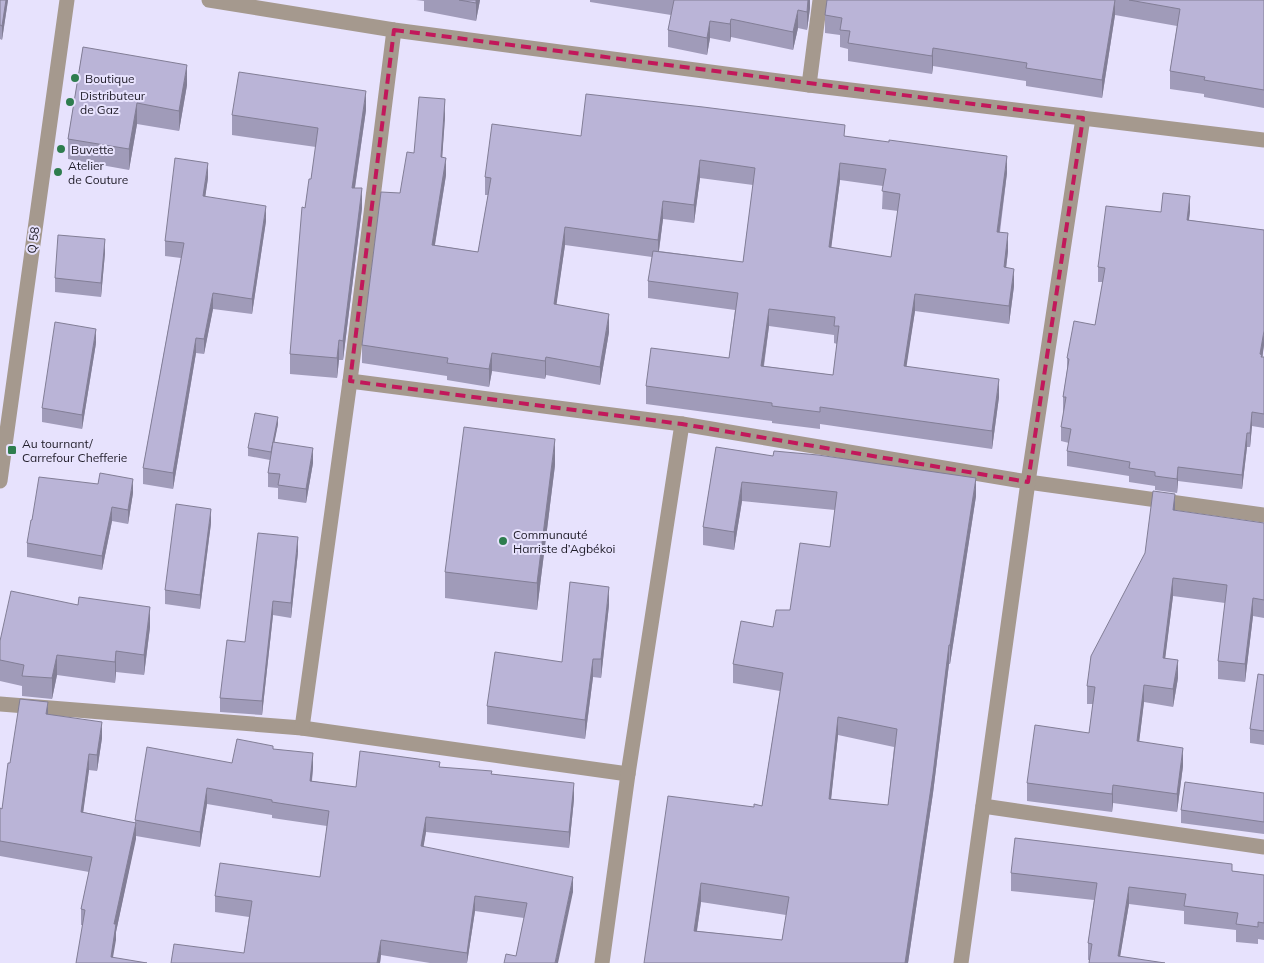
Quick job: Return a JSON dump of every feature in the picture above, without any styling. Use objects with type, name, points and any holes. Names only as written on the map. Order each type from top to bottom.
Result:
[{"type":"street","name":"Q 58","points":[[0,481],[7,379],[68,0]]},
{"type":"street","points":[[210,0],[394,30],[810,85],[1264,140]]},
{"type":"street","points":[[810,85],[820,0]]},
{"type":"street","points":[[302,728],[350,381],[394,30]]},
{"type":"street","points":[[961,963],[1028,482],[1083,118]]},
{"type":"street","points":[[350,381],[682,424],[1028,482],[1264,515]]},
{"type":"street","points":[[602,963],[628,774],[682,424]]},
{"type":"street","points":[[0,704],[302,728],[628,774]]},
{"type":"street","points":[[983,806],[1264,847]]},
{"type":"highlighted area","points":[[394,30],[1083,118],[1028,482],[682,424],[350,381]]},
{"type":"building","points":[[0,0],[6,0],[2,26],[0,25]]},
{"type":"building","points":[[459,0],[476,0],[476,3]]},
{"type":"building","points":[[674,0],[808,0],[807,12],[798,10],[793,32],[731,19],[730,24],[710,21],[707,38],[668,30]]},
{"type":"building","points":[[827,0],[1115,0],[1102,80],[1026,68],[1027,63],[933,48],[932,56],[848,43],[850,31],[840,30],[842,18],[825,15]]},
{"type":"building","points":[[1129,0],[1264,0],[1264,90],[1204,80],[1205,77],[1170,71],[1180,9]]},
{"type":"building","points":[[83,47],[187,65],[179,111],[137,103],[129,149],[68,139]]},
{"type":"building","points":[[239,72],[366,91],[352,188],[362,188],[343,341],[339,340],[337,358],[290,354],[302,207],[305,208],[309,179],[311,179],[318,128],[232,115]]},
{"type":"building","points":[[586,94],[845,125],[844,136],[889,142],[889,140],[1007,156],[997,232],[1008,233],[1004,267],[1014,269],[1009,306],[915,294],[904,366],[999,379],[992,431],[820,407],[820,412],[772,406],[772,403],[646,386],[651,348],[729,358],[738,293],[648,281],[653,251],[743,262],[755,168],[700,160],[694,205],[663,201],[658,240],[565,227],[554,304],[609,314],[600,367],[546,357],[545,361],[492,353],[489,369],[447,363],[448,358],[362,345],[381,192],[400,193],[407,152],[414,153],[419,97],[445,99],[441,157],[446,158],[432,245],[478,252],[491,178],[485,177],[492,124],[581,136]],"holes":[[[840,163],[886,169],[882,191],[900,194],[891,257],[829,247]],[[769,309],[835,317],[834,326],[839,326],[833,375],[761,366]]]},
{"type":"building","points":[[175,158],[208,163],[203,196],[266,206],[252,299],[213,293],[204,339],[196,338],[173,473],[143,468],[184,243],[165,241]]},
{"type":"building","points":[[1163,193],[1190,196],[1187,220],[1264,230],[1264,331],[1260,354],[1262,355],[1261,357],[1264,357],[1264,414],[1252,412],[1250,433],[1247,433],[1242,475],[1178,467],[1177,479],[1155,476],[1155,472],[1129,468],[1130,462],[1067,451],[1071,429],[1061,427],[1066,397],[1063,397],[1069,359],[1067,358],[1074,321],[1095,325],[1105,268],[1098,267],[1106,206],[1161,212]]},
{"type":"building","points":[[58,235],[105,239],[101,283],[55,278]]},
{"type":"building","points":[[55,322],[96,329],[82,415],[42,408]]},
{"type":"building","points":[[255,413],[278,417],[271,452],[248,448]]},
{"type":"building","points":[[464,427],[555,439],[537,583],[445,572]]},
{"type":"building","points":[[273,442],[313,448],[306,489],[278,485],[280,474],[268,473]]},
{"type":"building","points":[[716,447],[773,456],[774,451],[818,455],[976,478],[949,645],[933,774],[905,963],[644,963],[668,796],[754,807],[754,804],[762,806],[783,673],[733,664],[741,621],[773,627],[776,610],[790,610],[800,543],[830,547],[837,492],[742,482],[734,532],[703,527]],"holes":[[[838,717],[897,729],[888,805],[829,799]],[[701,883],[789,897],[782,940],[694,931]]]},
{"type":"building","points":[[100,473],[133,479],[128,510],[112,507],[102,556],[27,543],[39,477],[98,484]]},
{"type":"building","points":[[1153,491],[1175,494],[1173,510],[1264,523],[1264,600],[1253,598],[1245,664],[1218,661],[1227,585],[1173,578],[1163,658],[1178,660],[1173,689],[1144,685],[1137,741],[1183,748],[1177,794],[1113,785],[1112,794],[1027,783],[1035,725],[1089,733],[1095,687],[1087,686],[1091,656],[1145,553]]},
{"type":"building","points":[[176,504],[211,509],[200,595],[165,590]]},
{"type":"building","points":[[258,533],[298,537],[291,603],[273,601],[262,701],[220,698],[227,640],[245,642]]},
{"type":"building","points":[[570,582],[609,587],[601,659],[593,659],[585,720],[487,706],[495,652],[562,662]]},
{"type":"building","points":[[11,591],[78,605],[79,597],[150,607],[144,655],[116,651],[115,662],[57,655],[52,678],[22,676],[24,665],[0,660],[0,641]]},
{"type":"building","points":[[1258,674],[1264,675],[1264,731],[1250,729]]},
{"type":"building","points":[[20,699],[48,702],[46,714],[102,722],[97,755],[89,754],[81,812],[136,823],[114,924],[116,924],[111,957],[147,963],[76,963],[85,910],[81,909],[92,857],[0,841],[0,808],[2,809],[8,763],[10,763]]},
{"type":"building","points":[[237,739],[273,746],[273,749],[313,753],[310,781],[356,787],[360,751],[440,762],[439,767],[492,771],[491,774],[574,783],[569,832],[426,817],[421,846],[573,877],[555,963],[504,963],[506,954],[516,956],[527,903],[475,896],[467,953],[381,940],[377,963],[171,963],[174,944],[244,953],[252,901],[215,896],[220,863],[320,877],[329,811],[272,802],[272,800],[207,788],[200,832],[135,820],[147,747],[232,763]]},
{"type":"building","points":[[1185,782],[1264,793],[1264,822],[1181,810]]},
{"type":"building","points":[[1015,838],[1232,864],[1232,871],[1264,875],[1264,923],[1258,922],[1258,927],[1236,924],[1238,913],[1184,906],[1186,894],[1129,887],[1118,956],[1165,963],[1089,963],[1092,944],[1088,943],[1097,883],[1011,873]]},
{"type":"place","name":"Boutique","points":[[75,78]]},
{"type":"place","name":"Distributeur de Gaz","points":[[70,102]]},
{"type":"place","name":"Buvette","points":[[61,149]]},
{"type":"place","name":"Atelier de Couture","points":[[58,172]]},
{"type":"place","name":"Au tournant/ Carrefour Chefferie","points":[[12,450]]},
{"type":"place","name":"Communauté Harriste d’Agbékoi","points":[[503,541]]}]
